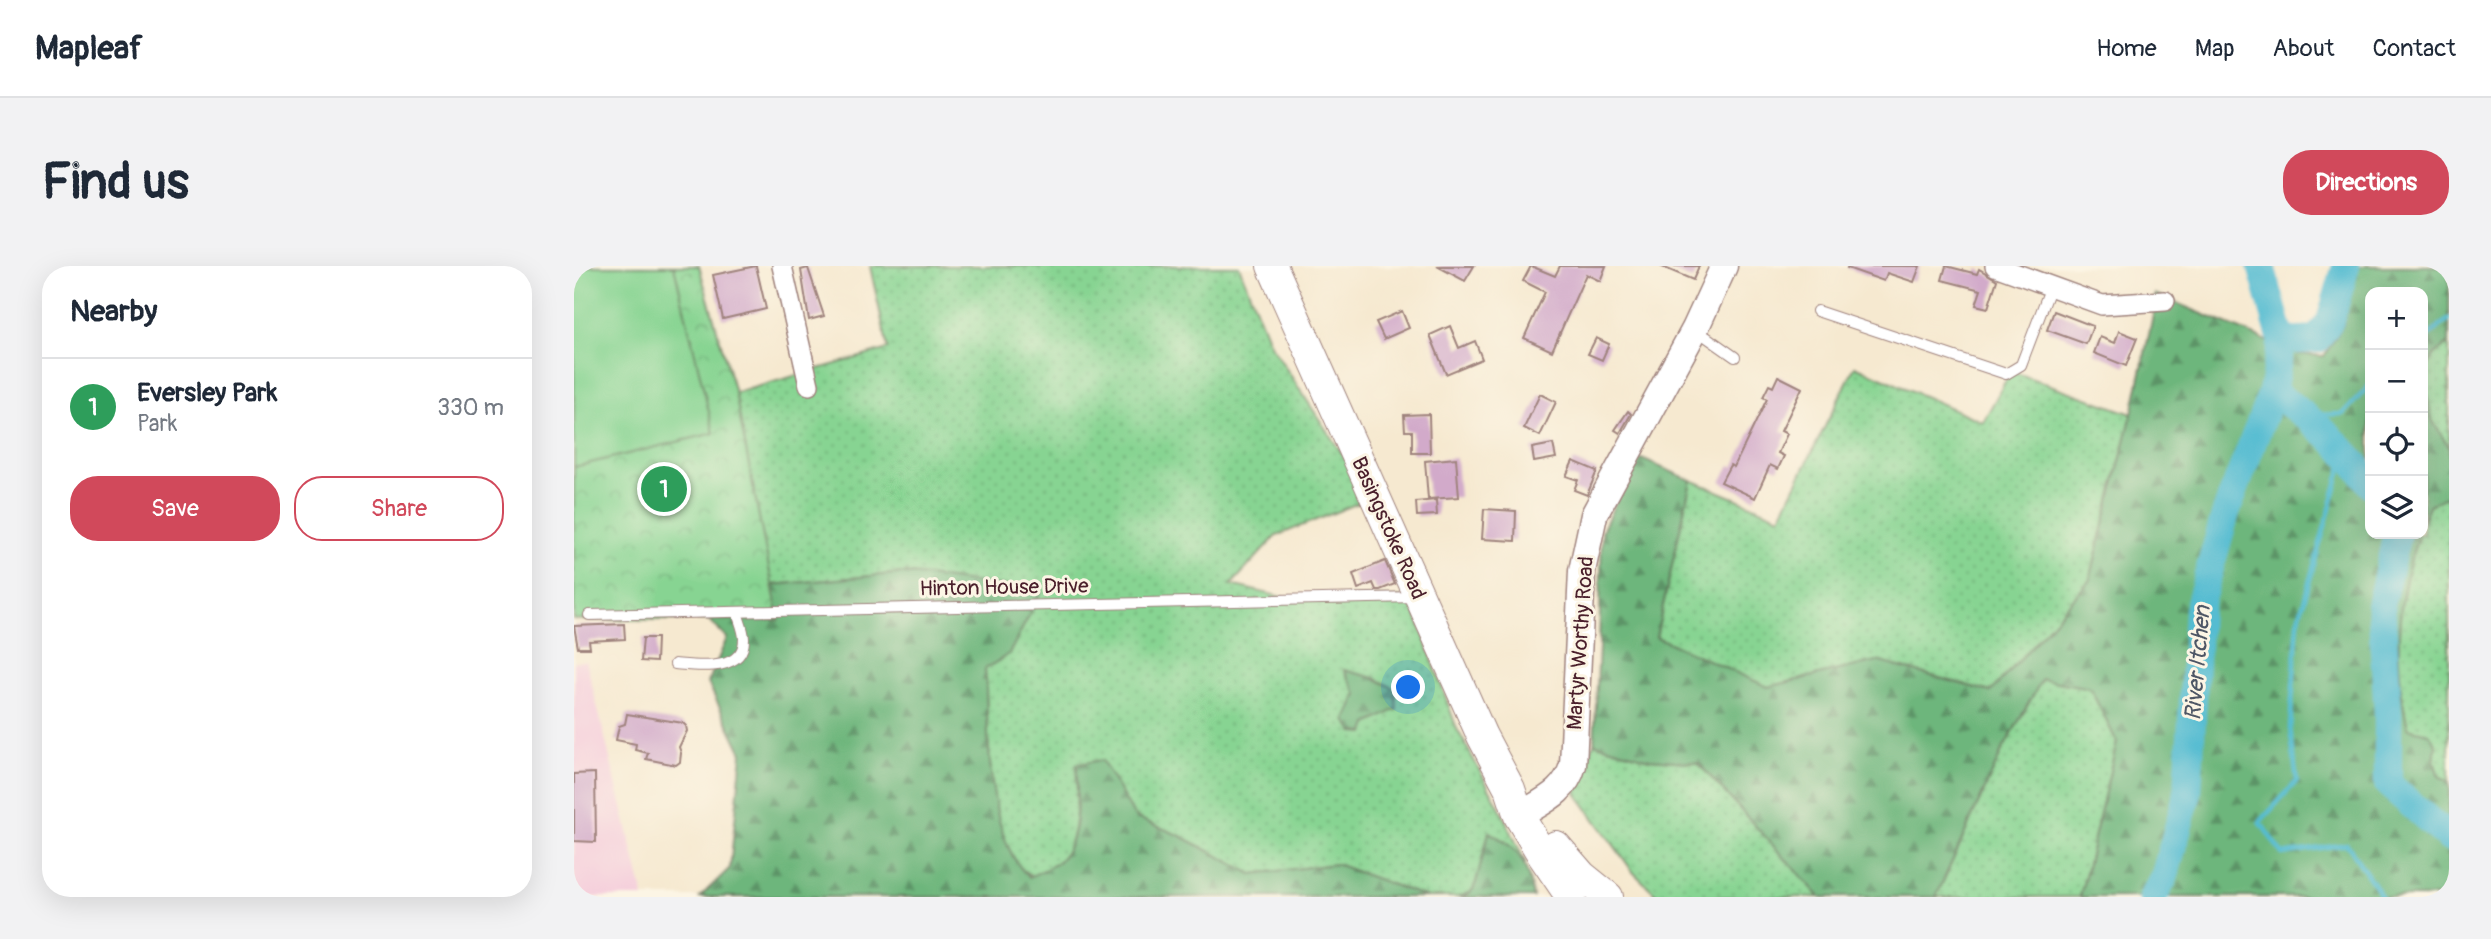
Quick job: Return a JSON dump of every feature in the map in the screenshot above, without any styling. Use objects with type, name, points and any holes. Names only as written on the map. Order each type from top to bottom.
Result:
[{"type":"main road","name":"Basingstoke Road","points":[[1272,266],[1482,736],[1521,804],[1591,894]]},
{"type":"main road","name":"Martyr Worthy Road","points":[[1521,804],[1562,789],[1570,776],[1573,765],[1583,571],[1594,515],[1695,329],[1724,266]]},
{"type":"street","points":[[782,266],[809,385]]},
{"type":"street","points":[[1995,266],[2102,305],[2165,302]]},
{"type":"lane","points":[[1817,311],[2006,374],[2021,365],[2051,286]]},
{"type":"lane","points":[[1695,329],[1735,357]]},
{"type":"lane","name":"Hinton House Drive","points":[[589,615],[1421,597]]},
{"type":"lane","points":[[676,664],[707,666],[723,664],[736,658],[742,651],[744,640],[737,612]]},
{"type":"shaded area","points":[[586,661],[644,897],[574,897],[574,662]]},
{"type":"green space","points":[[574,266],[699,266],[735,393],[779,620],[574,620]]},
{"type":"green space","points":[[574,266],[674,266],[714,433],[574,467]]},
{"type":"green space","points":[[870,266],[1239,266],[1270,344],[1371,498],[1276,536],[1231,585],[1282,597],[1410,598],[1457,729],[1500,808],[1526,864],[1505,841],[1489,833],[1475,886],[1470,893],[1458,897],[1426,897],[1336,864],[1252,874],[1135,817],[1077,765],[1076,817],[1070,844],[1064,855],[1053,865],[1032,876],[1018,867],[1008,849],[994,800],[987,717],[985,669],[1009,654],[904,573],[772,585],[735,393],[888,349]]},
{"type":"green space","points":[[2356,266],[2449,266],[2449,343],[2434,355],[2428,366],[2428,287],[2365,287],[2365,539],[2417,539],[2401,606],[2400,679],[2408,728],[2428,733],[2436,744],[2434,762],[2439,776],[2449,782],[2449,897],[2080,897],[2117,742],[2090,688],[2042,679],[2002,751],[1936,897],[1820,897],[1698,763],[1650,759],[1594,743],[1602,531],[1637,457],[1691,480],[1656,637],[1768,687],[1877,661],[1991,692],[2090,580],[2132,414],[2155,294],[2298,354],[2324,356],[2343,325]]},
{"type":"green space","points":[[2449,343],[2449,448],[2432,420],[2428,400],[2428,366],[2434,355]]},
{"type":"green space","points":[[1855,366],[1983,422],[2011,371],[2132,414],[2090,580],[1991,692],[1877,661],[1768,687],[1656,637],[1691,480],[1780,517]]},
{"type":"green space","points":[[2428,400],[2432,420],[2449,448],[2449,495],[2428,508]]},
{"type":"green space","points":[[2449,495],[2449,782],[2439,776],[2434,762],[2436,744],[2408,728],[2400,679],[2399,630],[2405,582],[2417,539],[2428,539],[2429,505]]},
{"type":"green space","points":[[904,573],[1042,591],[1009,654],[985,669],[989,750],[996,809],[1014,859],[1029,877],[1059,861],[1071,840],[1075,828],[1077,764],[1102,760],[1135,817],[1181,836],[1252,874],[1336,864],[1426,897],[700,897],[730,868],[742,753],[708,683],[727,638],[709,620],[769,620],[767,588],[772,585]]},
{"type":"green space","points":[[1344,670],[1375,678],[1395,689],[1397,709],[1368,724],[1365,733],[1353,732],[1346,720],[1357,694]]},
{"type":"green space","points":[[2042,679],[2090,688],[2117,742],[2080,897],[1936,897],[2002,751]]},
{"type":"green space","points":[[1594,743],[1650,759],[1698,763],[1820,897],[1659,897],[1634,873],[1576,793]]},
{"type":"green space","points":[[1489,832],[1509,845],[1521,858],[1533,897],[1458,897],[1470,893],[1475,886]]},
{"type":"building","points":[[756,266],[766,309],[723,319],[713,275]]},
{"type":"building","points":[[1437,266],[1474,266],[1465,281]]},
{"type":"building","points":[[1531,266],[1555,276],[1560,266],[1606,266],[1600,281],[1586,274],[1552,351],[1524,338],[1545,292],[1523,281]]},
{"type":"building","points":[[1660,266],[1699,266],[1693,280]]},
{"type":"building","points":[[1920,266],[1914,282],[1887,273],[1884,281],[1847,268]]},
{"type":"building","points":[[1946,266],[1977,274],[1979,269],[1997,280],[1988,308],[1976,305],[1981,290],[1942,280]]},
{"type":"building","points":[[808,268],[824,316],[809,320],[801,270]]},
{"type":"building","points":[[1402,311],[1409,328],[1384,339],[1376,322]]},
{"type":"building","points":[[2054,311],[2093,326],[2086,344],[2047,330]]},
{"type":"building","points":[[1450,326],[1459,348],[1475,341],[1482,359],[1446,374],[1430,335]]},
{"type":"building","points":[[2119,331],[2137,338],[2126,366],[2094,353],[2100,337],[2115,343]]},
{"type":"building","points":[[1596,338],[1609,344],[1602,360],[1588,354]]},
{"type":"building","points":[[1778,376],[1802,388],[1781,431],[1787,434],[1778,453],[1784,456],[1778,469],[1770,465],[1755,498],[1721,482],[1730,465],[1734,467],[1767,399],[1763,397],[1769,385],[1773,387]]},
{"type":"building","points":[[1540,394],[1556,402],[1540,436],[1524,428]]},
{"type":"building","points":[[1628,411],[1631,414],[1620,433],[1615,430]]},
{"type":"building","points":[[1429,414],[1430,453],[1412,453],[1412,431],[1405,431],[1404,415]]},
{"type":"building","points":[[1553,444],[1556,458],[1534,462],[1532,448]]},
{"type":"building","points":[[1456,458],[1459,497],[1428,499],[1425,461]]},
{"type":"building","points":[[1573,461],[1597,471],[1587,495],[1574,490],[1578,480],[1566,476]]},
{"type":"building","points":[[1436,500],[1437,515],[1417,516],[1416,502]]},
{"type":"building","points":[[1484,509],[1516,511],[1515,541],[1482,539]]},
{"type":"building","points":[[1385,561],[1395,584],[1376,590],[1373,583],[1358,589],[1353,574]]},
{"type":"building","points":[[624,624],[625,639],[589,641],[590,648],[578,648],[574,626]]},
{"type":"building","points":[[643,638],[657,638],[656,662],[641,661]]},
{"type":"building","points":[[627,714],[683,723],[687,731],[679,747],[680,762],[676,765],[646,759],[648,753],[635,750],[636,744],[616,740],[619,726],[625,724]]},
{"type":"building","points":[[595,773],[596,842],[574,841],[574,774]]},
{"type":"waterway","points":[[2261,266],[2282,341]]},
{"type":"waterway","name":"River Itchen","points":[[2153,897],[2164,878],[2188,792],[2198,610],[2226,512],[2272,392],[2282,341],[2317,339],[2330,321],[2346,266]]},
{"type":"waterway","points":[[2428,336],[2449,319]]},
{"type":"waterway","points":[[2306,415],[2343,414],[2365,390]]},
{"type":"waterway","name":"River Itchen","points":[[2272,392],[2326,434],[2365,477]]},
{"type":"waterway","points":[[2345,455],[2298,622],[2290,728],[2297,781],[2260,822],[2282,854],[2347,844],[2382,897]]},
{"type":"waterway","name":"River Itchen","points":[[2396,539],[2381,602],[2388,714],[2388,784],[2449,838]]},
{"type":"waterway","points":[[2444,835],[2449,825]]},
{"type":"place","name":"Eversley Park","points":[[664,489]]}]
